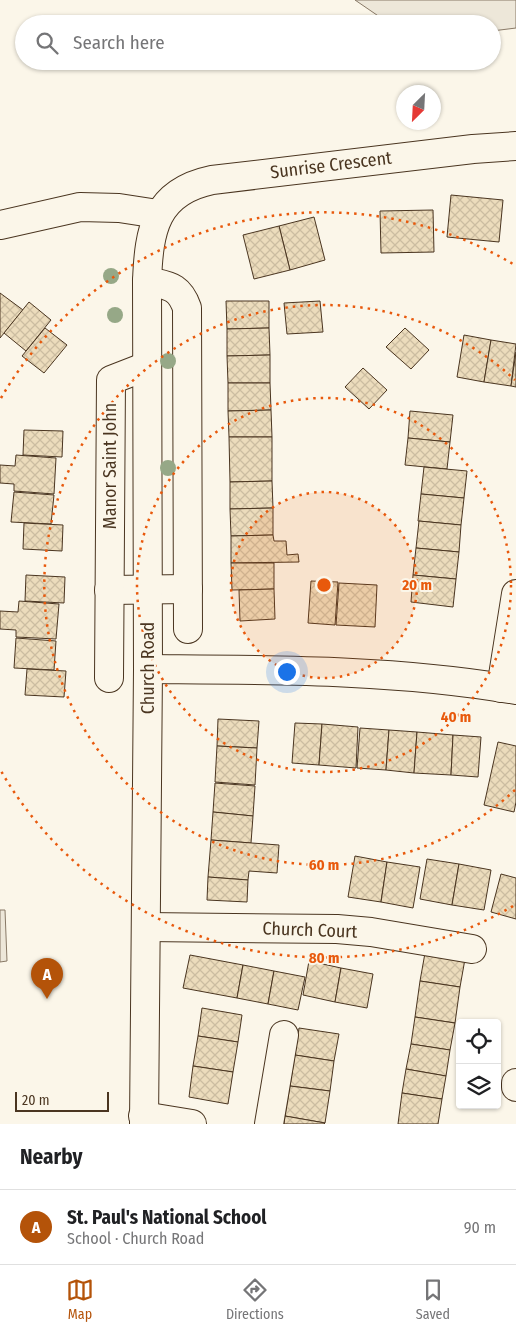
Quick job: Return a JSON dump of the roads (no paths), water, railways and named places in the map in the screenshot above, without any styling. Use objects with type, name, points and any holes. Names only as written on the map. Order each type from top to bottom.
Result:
[{"type":"street","name":"Sunrise Crescent","points":[[158,214],[173,196],[183,189],[212,180],[510,149]]},
{"type":"street","points":[[0,225],[80,207],[119,208],[158,214]]},
{"type":"street","name":"Church Road","points":[[144,1120],[148,669],[147,281],[150,246],[158,214]]},
{"type":"street","points":[[147,281],[172,288],[183,295],[187,308],[188,629]]},
{"type":"street","name":"Manor Saint John","points":[[109,678],[111,380],[147,366]]},
{"type":"street","points":[[109,590],[188,590]]},
{"type":"street","points":[[148,669],[351,672],[509,689],[516,594]]},
{"type":"street","name":"Church Court","points":[[146,927],[337,929],[371,932],[472,949]]},
{"type":"street","points":[[269,1124],[284,1035]]},
{"type":"street","points":[[144,1120],[192,1124]]},
{"type":"place","name":"St. Paul's National School","points":[[47,999]]}]
